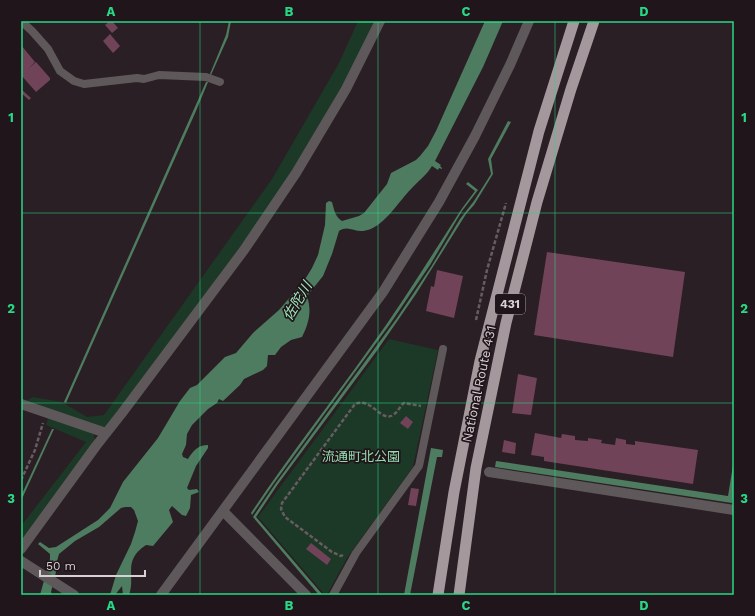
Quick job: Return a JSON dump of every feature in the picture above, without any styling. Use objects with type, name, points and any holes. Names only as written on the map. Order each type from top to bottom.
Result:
[{"type":"highway","name":"National Route 431","points":[[438,595],[454,492],[480,361],[539,131],[574,21]]},
{"type":"highway","name":"National Route 431","points":[[459,595],[476,468],[506,323],[537,202],[594,21]]},
{"type":"street","points":[[21,549],[106,433],[223,279],[280,198],[346,89],[380,21]]},
{"type":"street","points":[[161,595],[387,286],[439,202],[475,136],[510,65],[529,21]]},
{"type":"street","points":[[21,404],[106,433]]},
{"type":"street","points":[[489,472],[734,510]]},
{"type":"street","points":[[223,511],[306,595]]},
{"type":"street","points":[[22,561],[74,595]]},
{"type":"lane","points":[[21,21],[48,49],[60,71],[74,81],[84,84],[159,75],[206,78],[220,82]]},
{"type":"lane","points":[[333,595],[356,553],[419,466],[443,349]]},
{"type":"path","points":[[347,552],[341,556],[332,552],[285,517],[281,509],[282,503],[355,404],[360,402],[367,403],[386,416],[392,416],[404,403],[431,408]]},
{"type":"path","points":[[21,480],[35,450],[47,412]]},
{"type":"green space","points":[[358,21],[376,21],[352,70],[272,204],[106,427],[101,428],[24,402],[33,397],[62,402],[87,417],[104,415],[272,179],[339,63]]},
{"type":"green space","name":"流通町北公園","points":[[389,339],[438,350],[413,467],[347,558],[328,593],[325,595],[258,517]]},
{"type":"green space","points":[[49,415],[94,432],[95,443],[21,542],[21,526],[86,442],[46,425]]},
{"type":"water","points":[[229,21],[231,21],[228,37],[211,75],[210,74],[226,35]]},
{"type":"water","name":"佐陀川","points":[[485,21],[503,21],[483,67],[435,161],[441,165],[440,166],[442,169],[439,168],[438,170],[432,166],[390,214],[377,225],[363,231],[342,229],[339,231],[323,276],[307,296],[309,301],[309,317],[302,337],[291,340],[281,347],[275,355],[268,355],[267,366],[263,370],[244,379],[240,385],[223,401],[219,399],[217,403],[208,409],[192,425],[187,434],[186,445],[182,454],[183,457],[188,459],[196,449],[201,446],[208,445],[208,448],[196,466],[187,488],[189,490],[197,489],[199,492],[191,495],[190,508],[186,516],[182,515],[172,506],[169,510],[173,522],[153,546],[146,545],[134,557],[131,568],[131,588],[129,595],[123,595],[122,586],[115,595],[110,595],[116,575],[131,544],[138,521],[134,510],[131,507],[121,508],[99,527],[75,541],[59,554],[51,592],[52,595],[40,595],[50,554],[38,544],[40,542],[49,548],[56,547],[98,520],[110,508],[123,482],[158,438],[180,401],[190,388],[197,385],[225,357],[236,353],[253,333],[279,310],[304,281],[318,255],[325,225],[326,203],[329,201],[332,202],[336,215],[342,221],[359,216],[364,213],[387,184],[391,173],[416,160],[420,156],[428,146],[436,131]]},
{"type":"water","points":[[206,82],[208,82],[196,111],[66,403],[64,402]]},
{"type":"water","points":[[508,121],[511,122],[491,159],[493,174],[474,205],[466,214],[416,294],[376,352],[278,484],[256,517],[322,594],[319,595],[253,517],[276,483],[397,318],[431,267],[460,219],[474,201],[491,174],[488,159]]},
{"type":"water","points":[[468,182],[478,190],[462,211],[430,265],[390,324],[252,515],[251,513],[280,471],[392,316],[475,191],[466,184]]},
{"type":"water","points":[[52,429],[54,429],[21,501],[21,496]]},
{"type":"water","points":[[431,448],[443,450],[442,457],[437,457],[410,595],[404,595]]},
{"type":"water","points":[[734,459],[734,492],[732,503],[495,467],[496,461],[728,496]]},
{"type":"building","points":[[112,21],[118,28],[112,33],[105,25]]},
{"type":"building","points":[[110,34],[120,46],[113,53],[103,41]]},
{"type":"building","points":[[21,45],[35,62],[28,69],[36,62],[50,78],[50,80],[36,92],[21,75]]},
{"type":"building","points":[[21,89],[31,98],[29,100],[21,93]]},
{"type":"building","points":[[547,252],[685,272],[673,357],[534,335]]},
{"type":"building","points":[[437,270],[463,276],[454,318],[426,311],[431,286],[434,287]]},
{"type":"building","points":[[518,374],[537,378],[531,415],[512,413]]},
{"type":"building","points":[[406,416],[413,422],[408,429],[400,423]]},
{"type":"building","points":[[535,433],[561,438],[562,434],[575,436],[575,440],[588,441],[588,438],[602,440],[601,443],[615,445],[616,438],[626,440],[626,444],[635,445],[635,441],[698,450],[693,484],[544,461],[544,457],[531,455]]},
{"type":"building","points":[[504,440],[516,443],[515,454],[502,452]]},
{"type":"building","points":[[411,488],[419,489],[416,506],[408,505]]},
{"type":"building","points":[[311,543],[331,559],[327,565],[306,549]]}]
